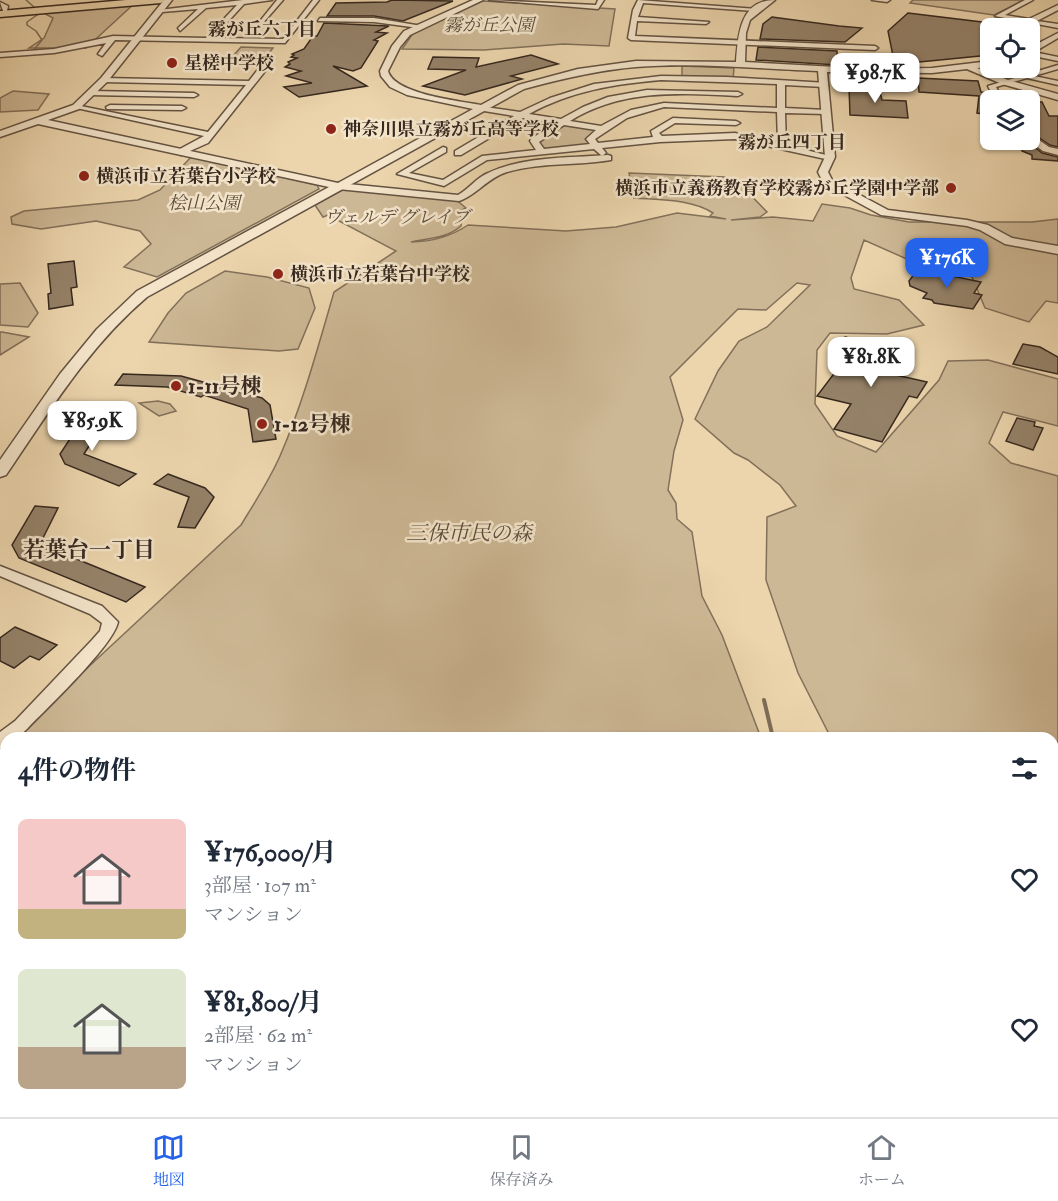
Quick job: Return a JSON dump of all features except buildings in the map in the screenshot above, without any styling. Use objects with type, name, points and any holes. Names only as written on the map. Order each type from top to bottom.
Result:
[{"type":"main road","points":[[1,11],[139,0]]},
{"type":"main road","points":[[1,11],[162,5]]},
{"type":"street","points":[[0,134],[76,107],[104,80],[168,0]]},
{"type":"street","points":[[162,5],[204,6],[269,0]]},
{"type":"street","points":[[254,30],[280,0]]},
{"type":"street","points":[[0,55],[54,51],[113,38],[285,41],[316,0]]},
{"type":"street","points":[[479,0],[407,33],[396,46],[384,70],[385,76],[393,85],[410,93],[481,108],[604,129]]},
{"type":"street","points":[[492,0],[598,7],[602,0]]},
{"type":"street","points":[[754,9],[641,0],[636,9],[631,38],[875,48]]},
{"type":"street","points":[[704,31],[710,14],[730,0]]},
{"type":"street","points":[[735,136],[746,18],[754,9],[771,0]]},
{"type":"street","points":[[875,0],[887,0]]},
{"type":"street","points":[[1011,18],[998,16],[1030,0]]},
{"type":"street","points":[[207,40],[243,3]]},
{"type":"street","points":[[180,29],[204,6]]},
{"type":"street","points":[[1037,18],[1058,8]]},
{"type":"street","points":[[636,9],[647,10]]},
{"type":"street","points":[[668,11],[710,14]]},
{"type":"street","points":[[634,19],[706,22]]},
{"type":"street","points":[[320,20],[374,20],[419,26]]},
{"type":"street","points":[[1040,23],[1058,26]]},
{"type":"street","points":[[633,28],[645,28]]},
{"type":"street","points":[[146,29],[157,29]]},
{"type":"street","points":[[168,29],[189,29]]},
{"type":"street","points":[[207,30],[226,30]]},
{"type":"street","points":[[244,30],[263,30]]},
{"type":"street","points":[[282,31],[292,31]]},
{"type":"street","points":[[733,32],[743,33]]},
{"type":"street","points":[[1040,46],[1058,35]]},
{"type":"street","points":[[102,54],[110,40]]},
{"type":"street","points":[[1040,54],[1058,58]]},
{"type":"street","points":[[0,472],[75,366],[118,313],[158,285],[414,144],[533,82],[590,69],[652,63],[907,72],[980,66]]},
{"type":"street","points":[[181,152],[205,141],[266,65]]},
{"type":"street","points":[[969,68],[1005,82],[1058,96]]},
{"type":"street","points":[[822,69],[830,158],[822,172],[828,182],[885,213],[967,222],[984,227],[1009,241],[1058,250]]},
{"type":"street","points":[[1040,73],[1056,69]]},
{"type":"street","points":[[626,72],[663,71],[668,79]]},
{"type":"street","points":[[994,90],[992,86],[1021,78]]},
{"type":"street","points":[[1030,78],[1058,83]]},
{"type":"street","points":[[458,153],[565,94],[592,87],[668,79],[824,85]]},
{"type":"street","points":[[104,80],[252,83]]},
{"type":"street","points":[[635,81],[664,105],[673,120]]},
{"type":"street","points":[[166,126],[206,82]]},
{"type":"street","points":[[781,83],[782,147]]},
{"type":"street","points":[[92,93],[194,95]]},
{"type":"street","points":[[543,153],[534,141],[563,122],[603,101],[649,93],[738,94]]},
{"type":"street","points":[[39,121],[338,186],[459,198],[468,194],[480,181],[501,171],[533,164],[608,158],[590,139],[629,112],[664,105],[826,112]]},
{"type":"street","points":[[76,107],[209,135]]},
{"type":"street","points":[[99,111],[111,107],[182,108]]},
{"type":"street","points":[[660,139],[654,133],[673,120],[736,123]]},
{"type":"street","points":[[414,144],[485,159],[660,139],[735,136],[830,158]]},
{"type":"street","points":[[1040,144],[1058,152]]},
{"type":"street","points":[[443,150],[401,174],[444,183],[485,159]]},
{"type":"street","points":[[0,571],[96,610],[110,622],[108,632],[98,644],[13,732]]},
{"type":"green space","points":[[913,0],[1025,0],[994,15],[910,3]]},
{"type":"green space","name":"霧が丘公園","points":[[483,1],[615,9],[609,46],[563,44],[484,50],[402,49],[414,32]]},
{"type":"green space","points":[[136,2],[86,48],[29,48],[44,38],[53,18],[40,11]]},
{"type":"green space","points":[[241,47],[273,48],[259,66],[225,65]]},
{"type":"green space","points":[[682,66],[734,68],[733,80],[682,78]]},
{"type":"green space","points":[[13,91],[49,94],[38,110],[0,112],[0,98]]},
{"type":"green space","points":[[565,123],[600,129],[587,139],[592,146],[546,151],[538,141]]},
{"type":"green space","name":"桧山公園","points":[[191,157],[317,185],[319,189],[157,277],[124,267],[151,244],[140,231],[96,221],[41,229],[12,224],[11,217],[24,211],[138,200],[160,190]]},
{"type":"green space","name":"三保市民の森","points":[[629,173],[725,177],[737,181],[767,212],[760,217],[731,220],[773,217],[813,221],[822,204],[909,222],[1032,222],[1058,219],[1058,303],[1046,301],[1029,322],[985,308],[972,277],[918,264],[864,240],[851,278],[854,289],[899,300],[924,325],[887,334],[830,333],[817,350],[815,404],[837,436],[876,452],[939,380],[948,361],[988,360],[1058,379],[1058,426],[1003,412],[989,443],[1011,463],[1058,476],[1058,732],[828,732],[798,673],[766,580],[767,517],[796,506],[780,485],[748,460],[734,453],[695,419],[718,371],[739,341],[767,327],[810,285],[797,283],[766,310],[738,309],[670,377],[683,420],[674,451],[668,490],[676,503],[677,519],[692,532],[702,596],[722,635],[759,732],[18,732],[241,525],[267,482],[296,416],[334,292],[396,251],[328,215],[323,217],[315,205],[346,188],[455,199],[466,208],[457,212],[462,218],[461,226],[455,230],[443,236],[411,242],[441,238],[468,225],[566,231],[616,227],[677,213],[726,219],[710,216],[713,213],[695,205],[634,198]]},
{"type":"green space","points":[[225,271],[267,277],[309,288],[315,308],[298,349],[279,351],[149,342],[168,313],[186,293]]},
{"type":"green space","points":[[20,283],[38,313],[28,327],[0,325],[0,284]]},
{"type":"green space","points":[[0,332],[2,332],[29,337],[0,355]]},
{"type":"green space","points":[[158,401],[170,404],[176,411],[159,416],[139,403]]},
{"type":"waterway","points":[[26,0],[34,7]]},
{"type":"waterway","points":[[33,51],[42,40],[36,31],[27,25],[27,22],[40,13]]},
{"type":"waterway","points":[[764,700],[772,732]]},
{"type":"place","name":"星槎中学校","points":[[172,63]]},
{"type":"place","name":"神奈川県立霧が丘高等学校","points":[[331,129]]},
{"type":"place","name":"横浜市立若葉台小学校","points":[[84,176]]},
{"type":"place","name":"横浜市立義務教育学校霧が丘学園中学部","points":[[951,188]]},
{"type":"place","name":"横浜市立若葉台中学校","points":[[278,274]]},
{"type":"place","name":"1-11号棟","points":[[176,386]]},
{"type":"place","name":"1-12号棟","points":[[262,424]]},
{"type":"district","name":"霧が丘六丁目","points":[[262,29]]},
{"type":"district","name":"霧が丘四丁目","points":[[792,142]]},
{"type":"district","name":"若葉台一丁目","points":[[89,549]]},
{"type":"park label","name":"ヴェルデ グレイブ","points":[[397,217]]}]
